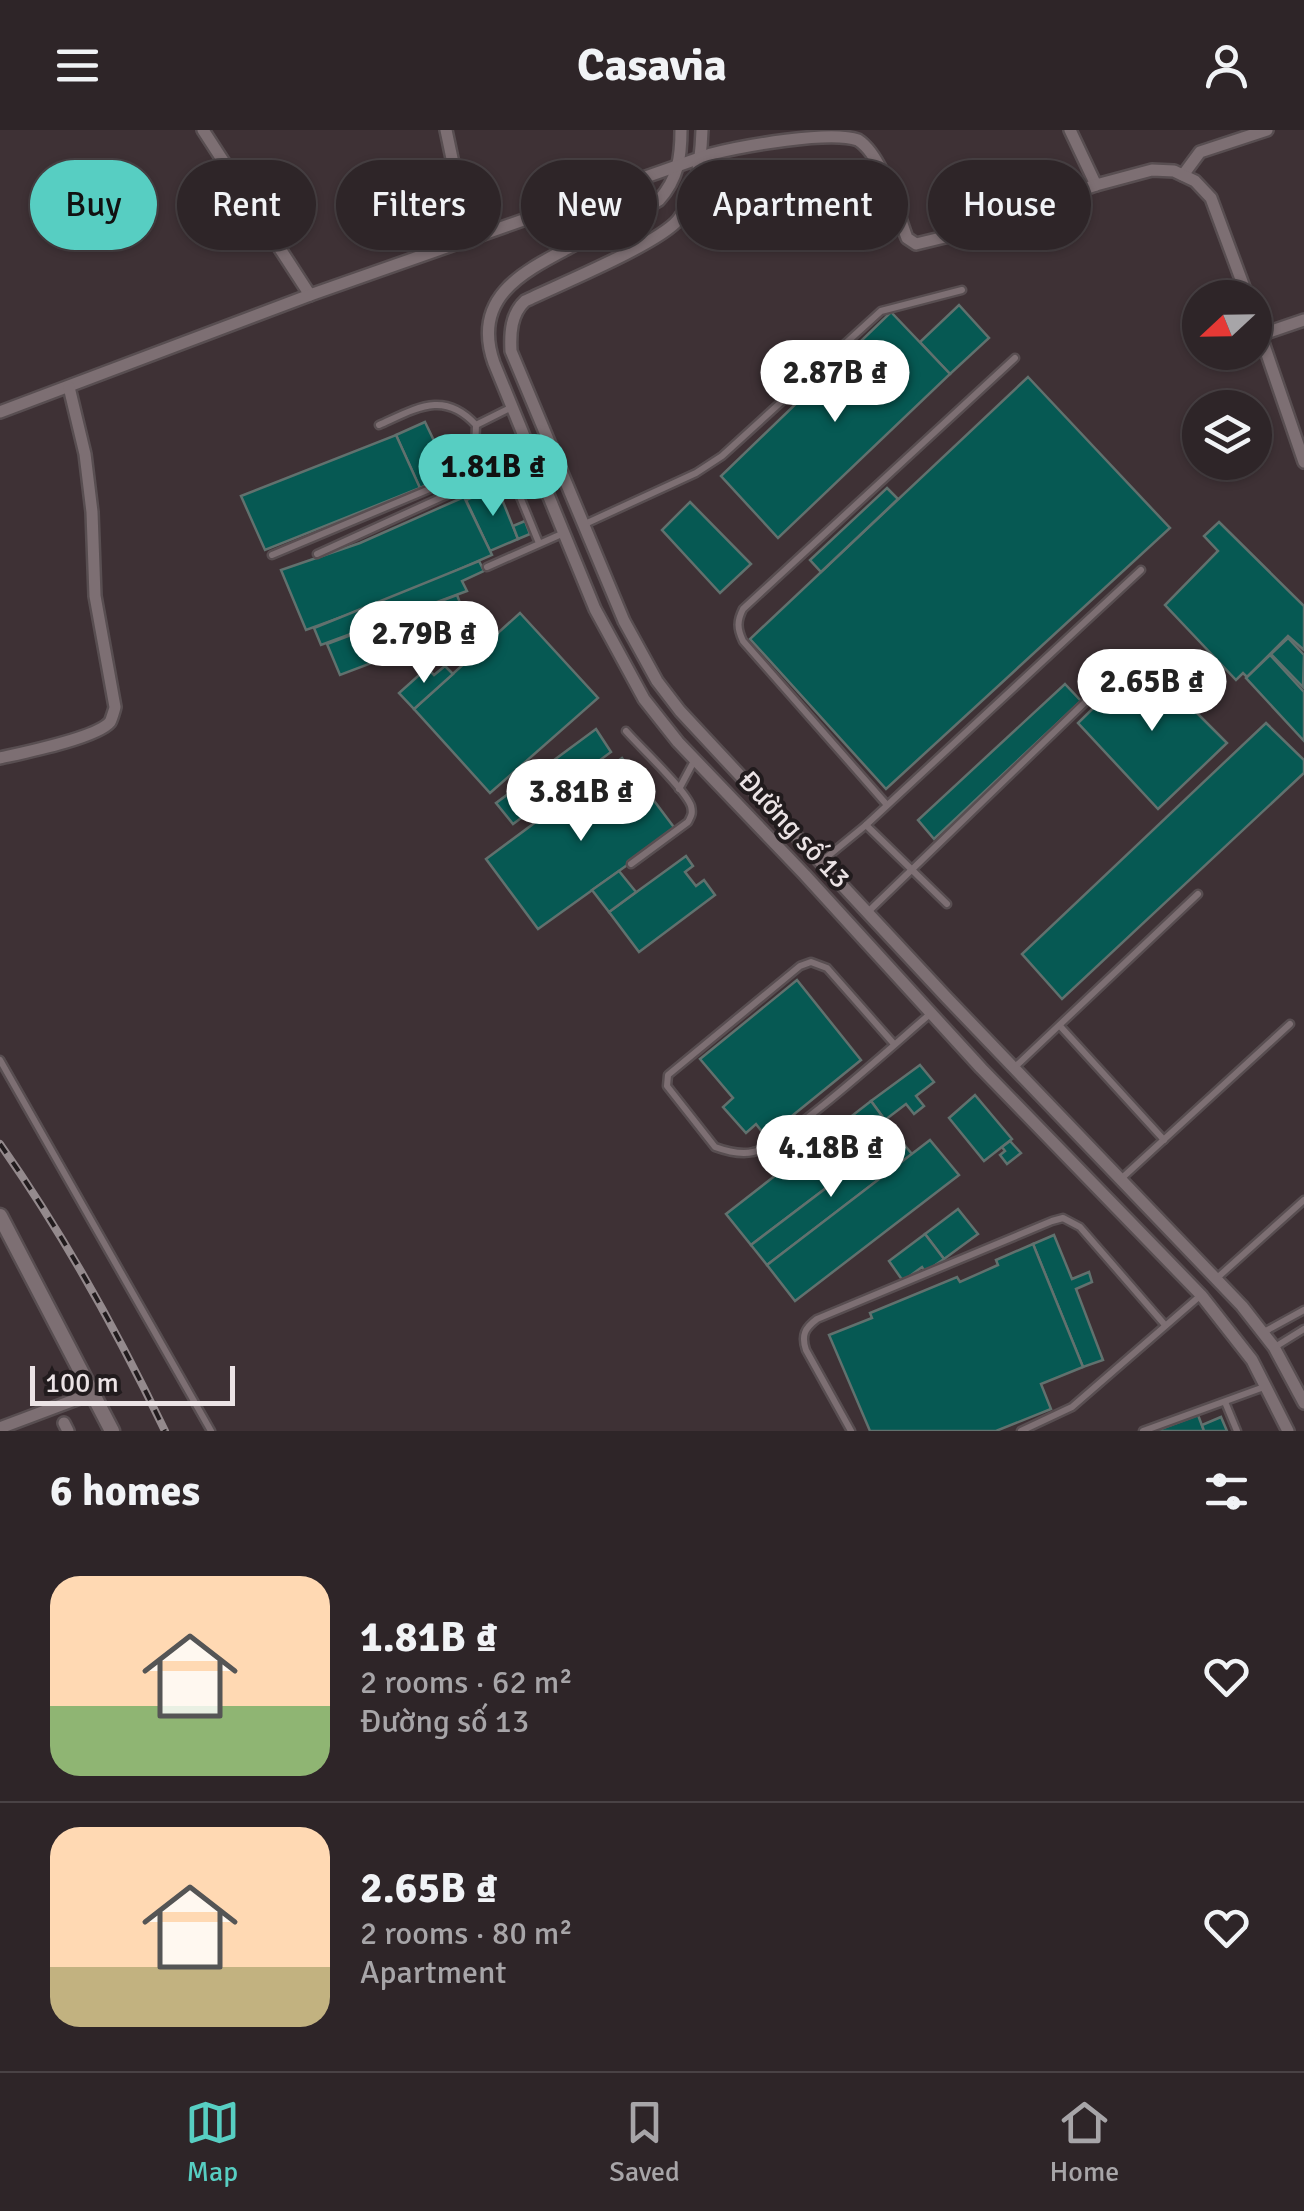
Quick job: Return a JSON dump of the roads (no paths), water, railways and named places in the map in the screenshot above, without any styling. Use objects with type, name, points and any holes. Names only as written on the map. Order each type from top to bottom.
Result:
[{"type":"street","points":[[203,130],[310,294]]},
{"type":"street","points":[[446,130],[452,160]]},
{"type":"street","points":[[679,160],[682,130]]},
{"type":"street","points":[[677,169],[671,187],[659,200],[524,271],[504,290],[491,315],[514,319],[525,301],[669,229],[688,205],[700,159],[702,130]]},
{"type":"street","points":[[1070,130],[1096,185]]},
{"type":"street","points":[[1183,175],[1200,152],[1267,130]]},
{"type":"street","points":[[697,160],[756,143],[841,134],[859,140],[876,160],[907,238],[916,244],[1096,185],[1152,170],[1174,171],[1195,181],[1211,198],[1241,280]]},
{"type":"street","points":[[501,228],[677,166]]},
{"type":"street","points":[[0,412],[437,250]]},
{"type":"street","name":"Đường số 13","points":[[491,315],[491,354],[595,610],[644,699],[695,760],[931,1013],[1201,1294],[1240,1342],[1288,1431]]},
{"type":"street","name":"Đường số 13","points":[[514,319],[510,352],[624,622],[658,681],[680,711],[948,998],[1217,1278],[1264,1332],[1304,1402]]},
{"type":"street","points":[[1272,331],[1304,320]]},
{"type":"street","points":[[1272,370],[1304,462]]},
{"type":"street","points":[[0,758],[97,730],[110,722],[115,706],[96,596],[85,454],[69,387]]},
{"type":"street","points":[[564,532],[584,524]]},
{"type":"street","points":[[805,875],[822,860]]},
{"type":"street","points":[[931,1013],[948,998]]},
{"type":"street","points":[[0,1216],[6,1238],[112,1431]]},
{"type":"street","points":[[1201,1294],[1217,1278]]},
{"type":"street","points":[[0,1428],[93,1393]]},
{"type":"lane","points":[[584,524],[696,473],[722,456],[881,311],[962,290]]},
{"type":"lane","points":[[888,805],[742,641],[738,620],[743,608],[1015,358]]},
{"type":"lane","points":[[272,555],[451,480],[462,472],[476,442],[476,425],[463,411],[438,402],[379,424]]},
{"type":"lane","points":[[476,425],[513,407]]},
{"type":"lane","points":[[316,554],[495,473],[505,472],[511,475],[539,543]]},
{"type":"lane","points":[[487,566],[564,532]]},
{"type":"lane","points":[[822,860],[888,805],[1141,570]]},
{"type":"lane","points":[[870,912],[1132,657]]},
{"type":"lane","points":[[626,732],[691,805],[688,822],[631,864]]},
{"type":"lane","points":[[678,789],[695,760]]},
{"type":"lane","points":[[866,825],[947,904]]},
{"type":"lane","points":[[1015,1067],[1198,894]]},
{"type":"lane","points":[[894,1044],[828,968],[811,962],[800,966],[668,1074],[666,1086],[715,1147],[753,1152],[785,1134],[894,1044],[931,1013]]},
{"type":"lane","points":[[1122,1178],[1290,1024]]},
{"type":"lane","points":[[1060,1026],[1164,1140]]},
{"type":"lane","points":[[0,1060],[211,1431]]},
{"type":"lane","points":[[1217,1278],[1304,1200]]},
{"type":"lane","points":[[851,1431],[806,1350],[806,1328],[817,1319],[1052,1221],[1063,1218],[1080,1228],[1165,1325]]},
{"type":"lane","points":[[1022,1431],[1072,1407],[1201,1294]]},
{"type":"lane","points":[[1264,1332],[1304,1310]]},
{"type":"lane","points":[[1274,1347],[1304,1329]]},
{"type":"lane","points":[[1143,1431],[1266,1387]]},
{"type":"lane","points":[[1225,1402],[1237,1431]]},
{"type":"railway","points":[[0,1144],[88,1284],[165,1431]]}]
